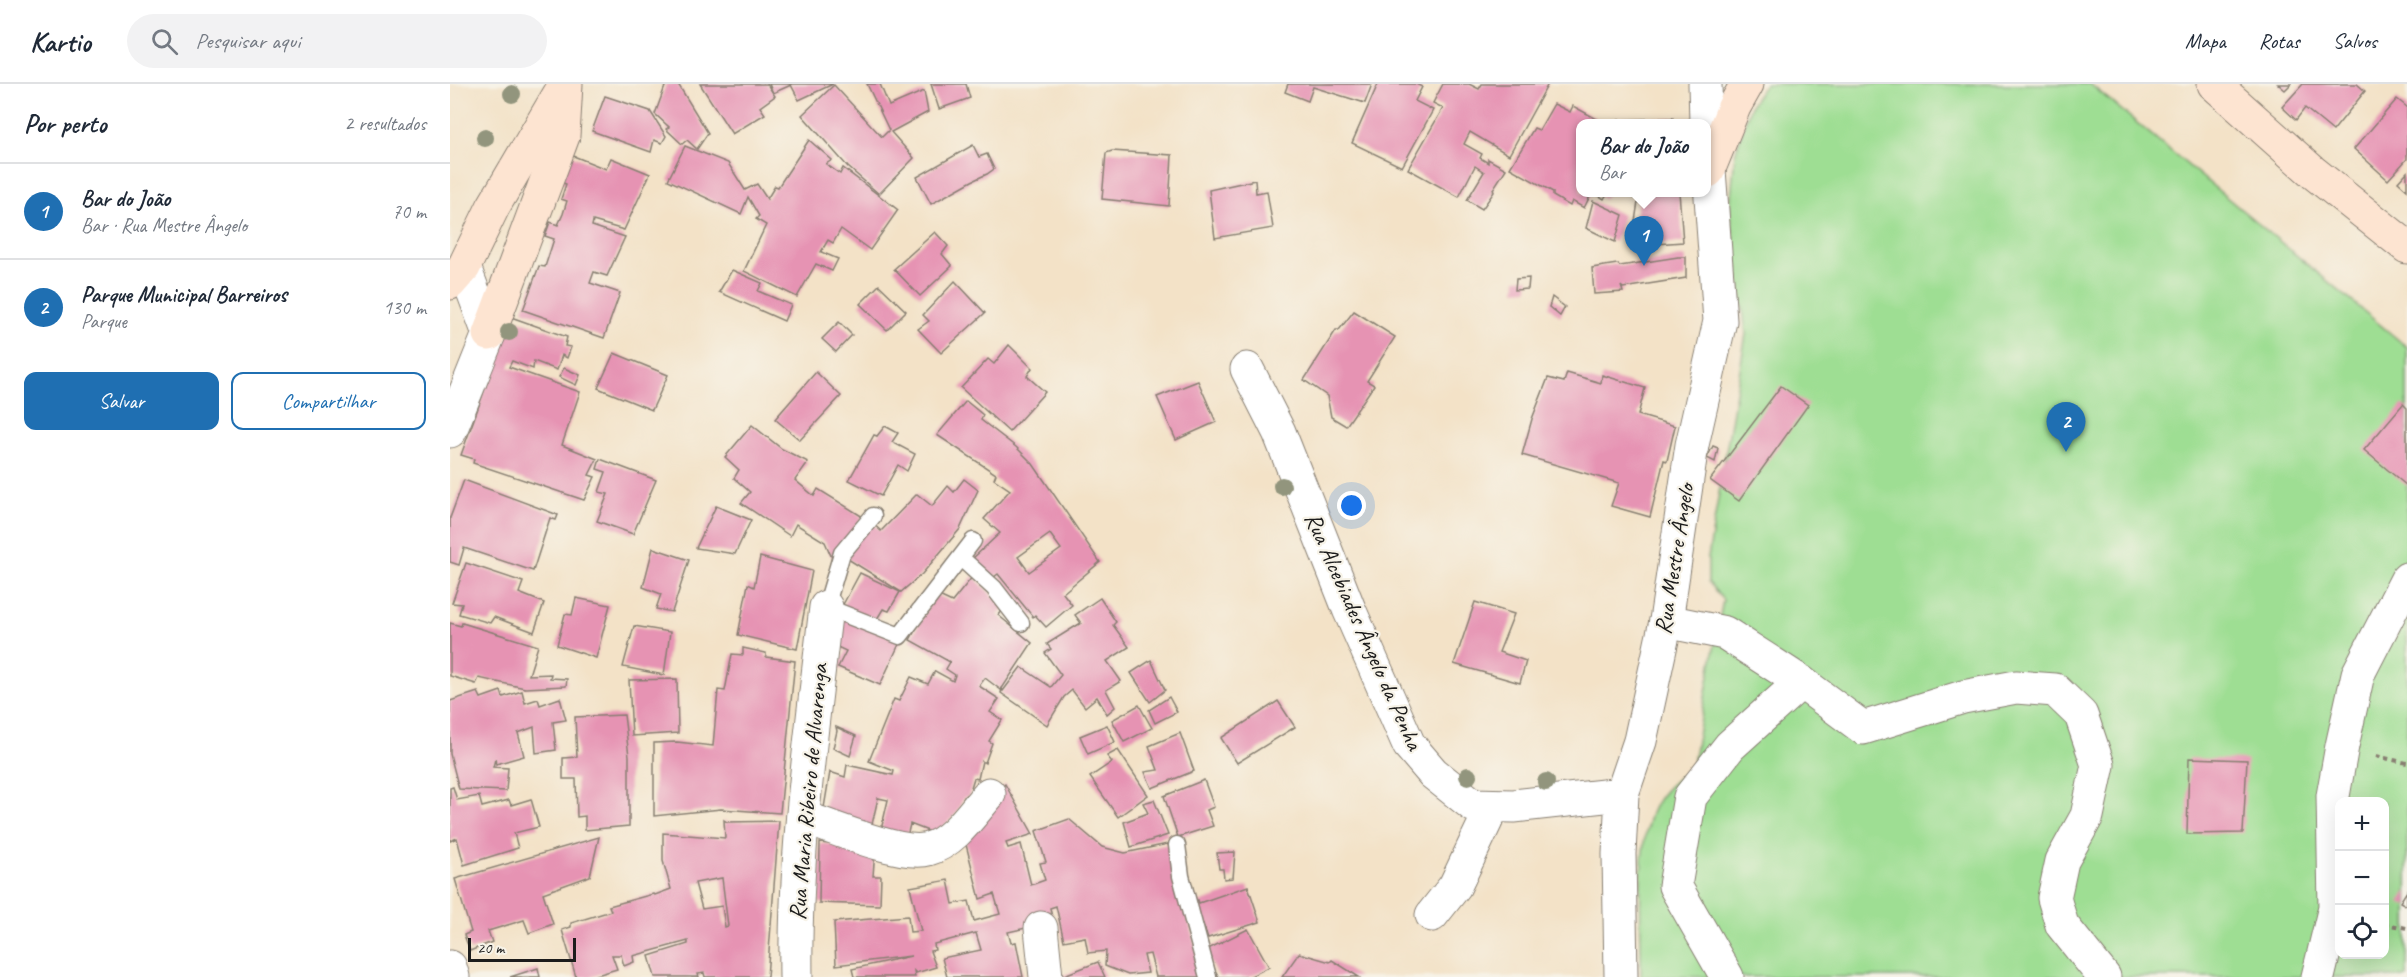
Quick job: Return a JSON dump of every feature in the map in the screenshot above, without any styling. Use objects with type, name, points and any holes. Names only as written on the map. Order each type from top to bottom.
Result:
[{"type":"main road","points":[[457,275],[493,207],[566,84]]},
{"type":"main road","points":[[489,334],[563,136],[566,84]]},
{"type":"main road","points":[[1711,149],[1747,84]]},
{"type":"main road","points":[[2214,84],[2314,173],[2407,247]]},
{"type":"street","points":[[1705,84],[1707,119]]},
{"type":"street","name":"Rua Mestre Ângelo","points":[[1621,977],[1619,854],[1622,794],[1640,741],[1666,621],[1692,445],[1720,321],[1711,196]]},
{"type":"street","points":[[450,431],[489,334],[457,275]]},
{"type":"street","name":"Rua Alcebiades Ângelo da Penha","points":[[1247,369],[1279,432],[1349,609],[1409,745],[1433,773],[1473,805],[1514,807],[1622,794]]},
{"type":"street","points":[[2319,977],[2335,906],[2333,796],[2342,746],[2358,674],[2407,579]]},
{"type":"street","name":"Rua Maria Ribeiro de Alvarenga","points":[[796,977],[795,919],[803,817],[826,607]]},
{"type":"street","points":[[1666,621],[1725,633],[1801,682],[1863,728],[1963,697],[2016,687],[2055,690],[2081,715],[2098,765],[2087,816],[2062,861],[2054,898],[2062,925],[2104,977]]},
{"type":"street","points":[[1727,977],[1675,886],[1689,797],[1730,746],[1801,682]]},
{"type":"street","points":[[803,817],[846,833],[902,848],[927,850],[951,837],[989,794]]},
{"type":"street","points":[[1432,915],[1455,886],[1493,806]]},
{"type":"street","points":[[1041,928],[1046,977]]},
{"type":"street","points":[[450,967],[453,977]]},
{"type":"lane","points":[[873,516],[842,553],[826,607],[900,636],[973,541]]},
{"type":"lane","points":[[962,558],[994,588],[1021,623]]},
{"type":"lane","points":[[1177,845],[1181,876],[1208,977]]},
{"type":"path","points":[[2389,925],[2407,928]]},
{"type":"green space","points":[[1765,84],[2090,84],[2407,347],[2407,977],[1641,977],[1640,892],[1643,848],[1647,829],[1652,811],[1659,798],[1674,781],[1692,768],[1723,600],[1708,582],[1708,558],[1746,334],[1730,208],[1735,154],[1751,105]]},
{"type":"building","points":[[666,84],[678,84],[708,133],[697,149],[687,140],[682,144],[666,129],[669,127],[655,114]]},
{"type":"building","points":[[700,84],[767,84],[775,96],[760,107],[765,114],[732,134]]},
{"type":"building","points":[[769,84],[833,84],[799,100],[791,85],[773,93]]},
{"type":"building","points":[[867,84],[880,84],[889,106],[924,91],[928,112],[891,132],[914,158],[879,194],[848,167],[802,115],[834,85],[882,137],[889,130]]},
{"type":"building","points":[[931,84],[966,84],[970,98],[939,109]]},
{"type":"building","points":[[1288,84],[1372,84],[1365,103],[1313,87],[1308,101],[1285,92]]},
{"type":"building","points":[[1378,84],[1416,84],[1422,87],[1415,101],[1433,110],[1402,167],[1352,143]]},
{"type":"building","points":[[1443,84],[1469,84],[1479,89],[1482,84],[1548,84],[1509,155],[1470,132],[1464,144],[1482,154],[1480,158],[1488,163],[1488,159],[1506,169],[1482,209],[1467,200],[1484,172],[1475,166],[1459,197],[1408,169],[1443,108],[1433,103]]},
{"type":"building","points":[[2278,84],[2291,84],[2285,90]]},
{"type":"building","points":[[2303,84],[2357,84],[2365,91],[2333,131],[2305,108],[2296,120],[2282,107]]},
{"type":"building","points":[[605,96],[650,111],[666,136],[662,143],[654,140],[651,152],[592,131]]},
{"type":"building","points":[[2397,99],[2407,107],[2407,159],[2388,180],[2354,149]]},
{"type":"building","points":[[1554,104],[1570,112],[1573,106],[1597,119],[1576,119],[1576,197],[1590,197],[1584,208],[1572,201],[1570,206],[1553,196],[1553,192],[1510,168],[1534,128],[1539,130]]},
{"type":"building","points":[[809,140],[832,160],[826,164],[840,174],[843,168],[898,210],[870,250],[841,229],[833,243],[828,240],[821,252],[838,259],[832,271],[816,264],[797,297],[744,271],[766,225],[756,219],[759,216],[748,197],[741,214],[668,180],[685,146],[728,163],[745,190],[757,184],[767,199],[775,186],[778,187]]},
{"type":"building","points":[[973,145],[979,157],[987,154],[994,169],[931,204],[917,177]]},
{"type":"building","points":[[1112,151],[1172,155],[1169,206],[1102,199],[1106,153]]},
{"type":"building","points":[[571,155],[606,169],[611,158],[650,174],[624,230],[593,221],[592,226],[625,237],[607,276],[594,272],[590,283],[620,293],[604,338],[523,310],[539,266],[545,267],[554,239],[545,236],[550,222],[558,225],[563,214],[567,201],[561,199],[566,184],[560,182]]},
{"type":"building","points":[[2407,172],[2407,190],[2398,182]]},
{"type":"building","points":[[1255,180],[1256,193],[1267,191],[1273,228],[1215,238],[1209,190]]},
{"type":"building","points":[[1638,197],[1679,197],[1683,242],[1641,245],[1633,234]]},
{"type":"building","points":[[1593,201],[1623,215],[1615,242],[1586,228]]},
{"type":"building","points":[[935,232],[948,246],[942,254],[952,266],[920,296],[894,269]]},
{"type":"building","points":[[1686,257],[1686,278],[1623,288],[1621,286],[1623,292],[1594,294],[1592,268]]},
{"type":"building","points":[[732,270],[762,283],[758,291],[791,305],[784,321],[719,292]]},
{"type":"building","points":[[1529,278],[1528,289],[1515,290],[1516,279]]},
{"type":"building","points":[[955,281],[985,313],[941,353],[918,329],[929,321],[923,315]]},
{"type":"building","points":[[879,285],[906,311],[887,330],[860,304]]},
{"type":"building","points":[[1552,297],[1565,307],[1560,316],[1549,307]]},
{"type":"building","points":[[1354,311],[1395,337],[1367,381],[1374,385],[1346,426],[1331,417],[1327,396],[1304,380],[1336,330],[1339,330]]},
{"type":"building","points":[[511,317],[567,337],[565,346],[571,347],[567,358],[562,355],[557,370],[534,361],[533,369],[512,361],[509,367],[580,392],[562,445],[597,459],[589,475],[595,477],[584,500],[473,463],[474,459],[461,455]]},
{"type":"building","points":[[839,322],[852,335],[836,352],[822,339]]},
{"type":"building","points":[[1009,345],[1032,368],[1027,376],[1045,392],[1009,432],[961,388],[988,359],[994,364]]},
{"type":"building","points":[[614,353],[668,375],[652,410],[598,388]]},
{"type":"building","points":[[564,368],[580,375],[576,385],[559,377]]},
{"type":"building","points":[[816,372],[841,396],[800,440],[775,419]]},
{"type":"building","points":[[1567,373],[1601,383],[1602,375],[1645,388],[1638,415],[1675,426],[1650,517],[1611,506],[1619,483],[1522,455],[1532,419],[1548,378],[1564,382]]},
{"type":"building","points":[[1198,381],[1216,422],[1176,440],[1157,397]]},
{"type":"building","points":[[1781,386],[1808,405],[1739,501],[1710,480]]},
{"type":"building","points":[[966,401],[983,415],[981,420],[1016,447],[1033,464],[1100,562],[1063,593],[1072,605],[1046,627],[1035,615],[1033,617],[998,574],[990,580],[971,560],[1000,533],[984,519],[1010,490],[994,479],[996,474],[937,435]],"holes":[[[1050,534],[1061,549],[1029,572],[1018,557]]]},
{"type":"building","points":[[2403,404],[2407,408],[2407,486],[2364,450]]},
{"type":"building","points":[[752,425],[782,449],[808,462],[795,480],[814,496],[818,489],[863,517],[832,558],[825,542],[796,524],[790,536],[741,503],[750,492],[734,478],[739,470],[725,457]]},
{"type":"building","points":[[885,426],[898,433],[892,442],[915,454],[907,471],[898,465],[881,496],[849,480],[874,435],[877,436]]},
{"type":"building","points":[[1713,446],[1718,448],[1715,462],[1707,458]]},
{"type":"building","points":[[600,459],[656,480],[633,534],[597,521],[608,494],[599,492],[606,472],[597,469]]},
{"type":"building","points":[[964,479],[978,490],[960,529],[922,574],[901,592],[843,556],[871,522],[881,531],[917,494],[932,506],[948,486],[954,492]]},
{"type":"building","points":[[464,480],[558,515],[556,520],[550,518],[533,571],[464,548],[459,565],[450,562],[450,518]]},
{"type":"building","points":[[716,506],[751,520],[735,554],[696,548]]},
{"type":"building","points":[[653,548],[689,560],[672,612],[656,609],[661,594],[643,587]]},
{"type":"building","points":[[760,557],[812,571],[797,649],[738,635],[748,584],[754,587]]},
{"type":"building","points":[[466,563],[523,582],[519,593],[544,603],[534,632],[494,617],[490,623],[459,614],[462,604],[452,603]]},
{"type":"building","points":[[860,573],[900,592],[889,611],[883,609],[874,624],[840,610]]},
{"type":"building","points":[[973,576],[1004,607],[998,615],[1032,643],[1001,690],[985,678],[979,686],[999,699],[990,712],[1002,720],[989,741],[992,743],[985,763],[982,761],[978,779],[974,778],[968,797],[964,797],[956,814],[936,834],[910,824],[907,837],[881,830],[888,800],[878,798],[871,829],[822,820],[830,772],[845,777],[847,765],[893,775],[894,771],[869,761],[894,699],[899,701],[911,677],[928,684],[935,671],[953,681],[955,675],[946,669],[950,662],[910,640],[935,594],[952,602]]},
{"type":"building","points":[[576,598],[610,605],[596,658],[557,645],[565,614],[572,615]]},
{"type":"building","points":[[1100,598],[1116,622],[1113,625],[1129,647],[1107,661],[1121,681],[1106,690],[1115,707],[1107,714],[1097,697],[1085,707],[1072,690],[1064,697],[1047,725],[1001,693],[1002,689],[1003,691],[1021,667],[1051,687],[1061,675],[1045,653],[1051,649],[1047,644],[1081,623],[1075,615]]},
{"type":"building","points":[[1475,602],[1514,614],[1499,652],[1526,661],[1520,683],[1454,664]]},
{"type":"building","points":[[840,614],[901,640],[880,685],[838,667],[846,651],[829,643]]},
{"type":"building","points":[[450,623],[461,626],[462,623],[538,646],[529,675],[551,674],[550,678],[567,679],[566,686],[525,688],[479,678],[476,684],[450,676]]},
{"type":"building","points":[[634,626],[670,632],[664,675],[623,667]]},
{"type":"building","points":[[743,648],[766,653],[766,657],[795,661],[780,813],[721,809],[654,816],[654,743],[677,742],[713,746],[718,690],[725,691],[732,654],[743,655]]},
{"type":"building","points":[[1151,660],[1165,690],[1150,702],[1131,673]]},
{"type":"building","points":[[677,679],[678,733],[632,736],[629,680]]},
{"type":"building","points":[[501,691],[503,697],[522,691],[525,703],[538,699],[540,705],[560,698],[566,720],[553,722],[556,750],[536,753],[534,727],[518,733],[524,756],[496,764],[495,759],[493,767],[508,768],[506,791],[459,789],[450,754],[450,701],[478,692],[481,698]]},
{"type":"building","points":[[1169,697],[1177,712],[1155,723],[1149,710]]},
{"type":"building","points":[[1278,701],[1295,727],[1237,763],[1221,738]]},
{"type":"building","points":[[1139,705],[1152,728],[1124,742],[1112,720]]},
{"type":"building","points":[[624,715],[629,756],[629,826],[585,830],[585,816],[577,817],[576,779],[563,779],[563,758],[577,757],[575,717]]},
{"type":"building","points":[[1107,725],[1115,742],[1088,754],[1080,736]]},
{"type":"building","points":[[836,727],[856,736],[850,756],[833,748]]},
{"type":"building","points":[[1180,733],[1194,771],[1152,788],[1145,772],[1158,770],[1149,746]]},
{"type":"building","points":[[1118,750],[1148,795],[1118,817],[1090,777],[1112,762],[1107,756]]},
{"type":"building","points":[[2189,758],[2247,760],[2243,833],[2187,834]]},
{"type":"building","points":[[1204,780],[1214,807],[1207,810],[1213,826],[1178,837],[1164,796]]},
{"type":"building","points":[[1005,784],[1033,834],[1006,843],[1008,848],[1021,844],[1031,885],[1045,880],[1040,863],[1046,862],[1036,831],[1069,819],[1102,847],[1125,853],[1168,844],[1204,977],[1156,977],[1150,954],[1144,955],[1148,973],[1128,975],[1105,966],[1106,951],[1088,953],[1085,937],[1064,941],[1056,906],[1050,908],[1053,922],[1008,932],[1011,943],[1016,942],[1023,977],[947,977],[942,958],[981,950],[976,933],[934,944],[935,950],[930,951],[936,967],[916,973],[914,971],[915,977],[854,977],[852,969],[911,956],[836,965],[834,922],[908,916],[910,932],[921,931],[910,887],[948,880],[953,904],[969,901],[974,921],[1000,914],[994,894],[980,899],[963,833]]},
{"type":"building","points":[[453,787],[457,800],[479,796],[482,807],[509,800],[511,805],[531,799],[539,827],[514,833],[518,848],[464,865],[457,838],[450,841],[450,788]]},
{"type":"building","points":[[1154,800],[1168,835],[1131,847],[1124,822],[1148,813],[1143,803]]},
{"type":"building","points":[[724,820],[727,822],[779,821],[767,977],[705,977],[704,973],[698,974],[699,977],[655,977],[649,956],[688,944],[688,941],[633,956],[634,962],[624,966],[621,955],[612,955],[617,969],[590,977],[576,977],[562,930],[571,927],[571,923],[611,911],[609,906],[671,889],[663,861],[663,833],[725,838]],"holes":[[[722,878],[728,926],[725,927],[722,906],[702,909],[695,883]]]},
{"type":"building","points":[[599,837],[590,876],[543,893],[553,924],[529,933],[524,920],[488,931],[492,942],[470,951],[464,935],[471,932],[455,879]]},
{"type":"building","points":[[820,843],[875,849],[873,876],[881,876],[880,905],[819,903]]},
{"type":"building","points":[[1235,852],[1233,878],[1224,879],[1223,869],[1219,869],[1217,853]]},
{"type":"building","points":[[1248,886],[1260,922],[1208,938],[1203,924],[1197,926],[1192,902],[1198,900],[1199,903]]},
{"type":"building","points":[[2407,891],[2407,906],[2400,902]]},
{"type":"building","points":[[1248,929],[1269,967],[1249,977],[1219,977],[1204,951]]},
{"type":"building","points":[[1299,953],[1330,962],[1332,960],[1359,977],[1282,977]]},
{"type":"building","points":[[1098,962],[1105,977],[1059,977]]},
{"type":"building","points":[[538,968],[540,977],[510,977]]},
{"type":"place","name":"Bar do João","points":[[1644,266]]},
{"type":"place","name":"Parque Municipal Barreiros","points":[[2066,452]]}]
